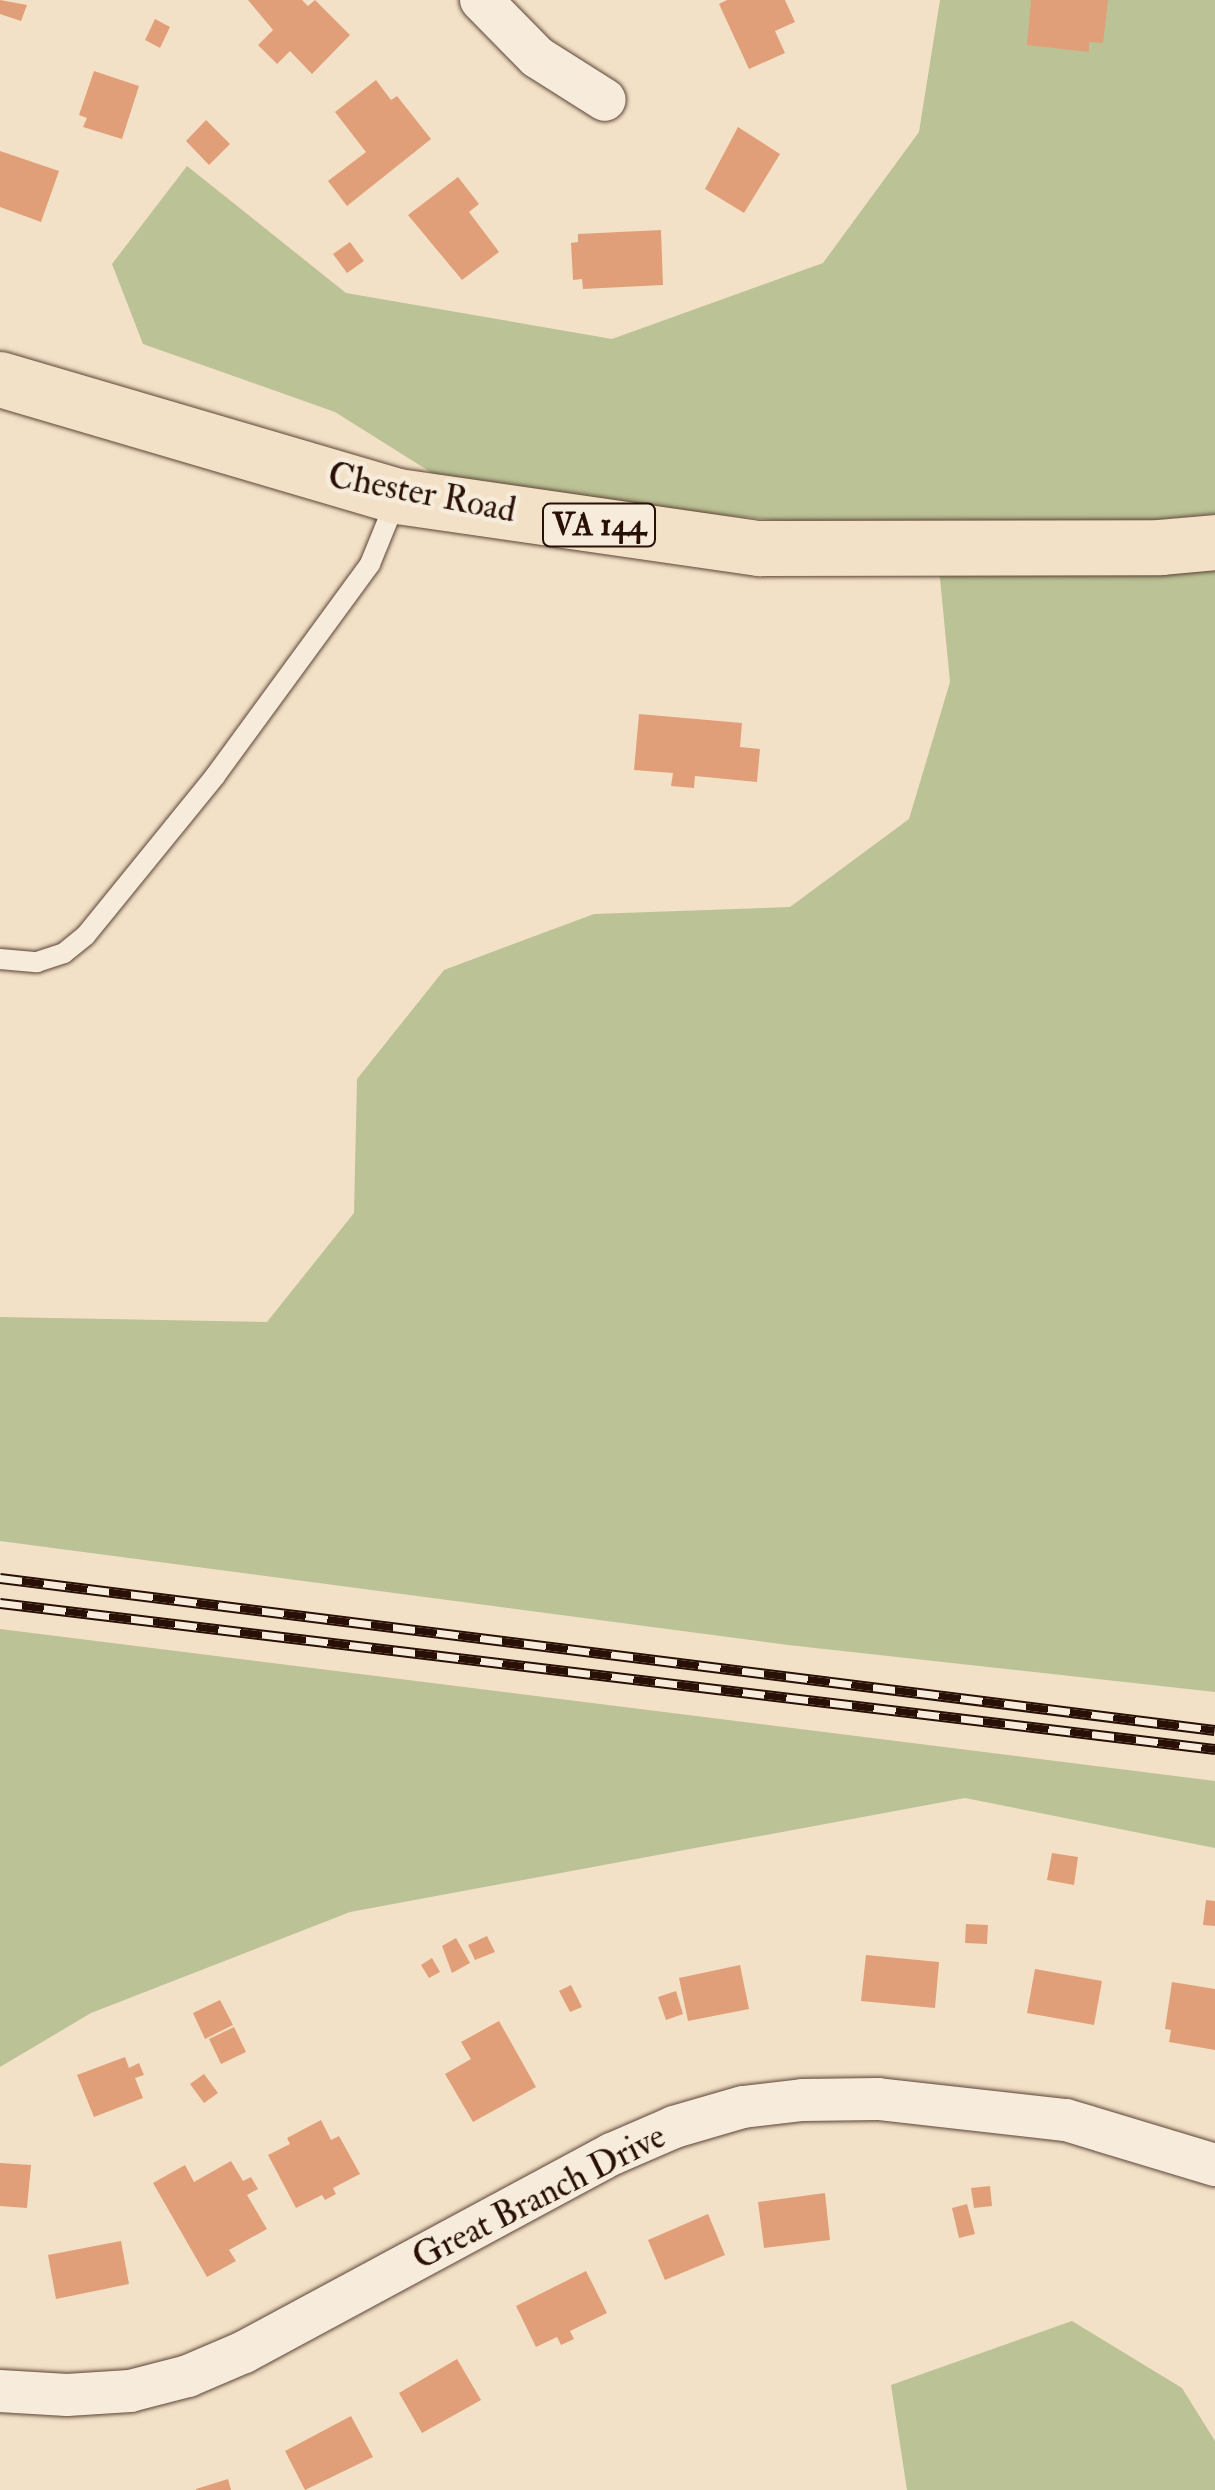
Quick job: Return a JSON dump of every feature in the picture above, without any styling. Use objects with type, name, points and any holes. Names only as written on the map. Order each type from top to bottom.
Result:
[{"type":"main road","name":"Chester Road","points":[[0,379],[397,496],[760,548],[1160,548],[1215,542]]},
{"type":"street","points":[[481,0],[537,57],[605,100]]},
{"type":"street","name":"Great Branch Drive","points":[[0,2390],[67,2395],[130,2391],[188,2376],[244,2352],[612,2154],[674,2127],[743,2107],[802,2100],[878,2099],[1066,2120],[1215,2165]]},
{"type":"lane","points":[[0,959],[37,962],[64,953],[86,934],[216,776],[370,564],[397,496]]},
{"type":"green space","points":[[940,0],[1215,0],[1215,514],[1028,532],[810,524],[456,488],[335,412],[143,344],[112,264],[187,166],[346,293],[612,339],[823,263],[919,132]]},
{"type":"green space","points":[[1215,562],[1215,1692],[788,1645],[0,1541],[0,1317],[267,1322],[354,1213],[357,1079],[444,970],[594,914],[790,907],[909,819],[950,682],[939,568]]},
{"type":"green space","points":[[0,1629],[1215,1781],[1215,1848],[965,1798],[350,1912],[91,2013],[0,2067]]},
{"type":"green space","points":[[1072,2321],[1182,2388],[1215,2441],[1215,2490],[907,2490],[891,2385]]},
{"type":"building","points":[[0,0],[27,5],[21,21],[0,14]]},
{"type":"building","points":[[248,0],[302,0],[308,6],[315,0],[350,35],[312,74],[290,51],[277,64],[258,45],[273,30]]},
{"type":"building","points":[[727,0],[785,0],[795,22],[775,31],[785,53],[749,69],[719,4]]},
{"type":"building","points":[[1031,0],[1108,0],[1103,43],[1089,42],[1089,52],[1027,45]]},
{"type":"building","points":[[155,19],[170,27],[160,48],[145,40]]},
{"type":"building","points":[[94,71],[139,86],[122,139],[83,127],[87,118],[79,115]]},
{"type":"building","points":[[376,80],[391,100],[397,96],[431,139],[347,206],[328,181],[366,152],[335,112]]},
{"type":"building","points":[[206,120],[230,144],[209,165],[186,141]]},
{"type":"building","points":[[738,127],[780,154],[744,213],[705,189]]},
{"type":"building","points":[[0,151],[59,171],[41,222],[0,207]]},
{"type":"building","points":[[458,177],[479,204],[469,212],[499,252],[462,280],[408,215]]},
{"type":"building","points":[[661,230],[663,285],[583,289],[582,279],[573,280],[571,243],[578,242],[578,234]]},
{"type":"building","points":[[350,242],[364,261],[347,273],[333,254]]},
{"type":"building","points":[[639,714],[742,723],[740,747],[760,749],[757,782],[695,776],[694,788],[671,786],[673,773],[634,770]]},
{"type":"building","points":[[1052,1853],[1078,1857],[1074,1885],[1047,1880]]},
{"type":"building","points":[[1206,1900],[1215,1901],[1215,1926],[1203,1925]]},
{"type":"building","points":[[966,1924],[988,1925],[987,1944],[965,1943]]},
{"type":"building","points":[[487,1936],[495,1952],[475,1960],[468,1945]]},
{"type":"building","points":[[456,1938],[470,1963],[452,1973],[442,1946]]},
{"type":"building","points":[[866,1955],[939,1962],[935,2008],[861,2001]]},
{"type":"building","points":[[432,1958],[440,1972],[429,1978],[421,1965]]},
{"type":"building","points":[[740,1965],[749,2009],[688,2021],[679,1978]]},
{"type":"building","points":[[1035,1969],[1102,1981],[1094,2025],[1027,2013]]},
{"type":"building","points":[[1172,1982],[1215,1989],[1215,2050],[1169,2042],[1171,2030],[1165,2029]]},
{"type":"building","points":[[571,1985],[582,2007],[570,2012],[559,1991]]},
{"type":"building","points":[[676,1991],[683,2014],[666,2020],[658,1997]]},
{"type":"building","points":[[220,2000],[233,2025],[205,2039],[193,2013]]},
{"type":"building","points":[[499,2021],[536,2087],[473,2122],[445,2074],[471,2059],[461,2042]]},
{"type":"building","points":[[234,2027],[246,2052],[221,2064],[209,2039]]},
{"type":"building","points":[[125,2057],[129,2068],[139,2063],[144,2075],[135,2078],[143,2098],[94,2117],[77,2075]]},
{"type":"building","points":[[204,2074],[218,2093],[204,2103],[190,2084]]},
{"type":"building","points":[[321,2120],[331,2140],[339,2136],[360,2174],[333,2188],[336,2194],[325,2200],[322,2195],[296,2208],[268,2155],[290,2144],[287,2138]]},
{"type":"building","points":[[231,2161],[243,2181],[251,2177],[258,2189],[247,2195],[267,2229],[229,2250],[236,2261],[207,2277],[153,2183],[185,2165],[194,2182]]},
{"type":"building","points":[[0,2163],[31,2165],[27,2208],[0,2206]]},
{"type":"building","points":[[990,2186],[992,2206],[974,2208],[971,2188]]},
{"type":"building","points":[[825,2193],[830,2240],[764,2248],[758,2202]]},
{"type":"building","points":[[967,2204],[975,2234],[959,2238],[952,2208]]},
{"type":"building","points":[[708,2214],[725,2255],[665,2280],[648,2240]]},
{"type":"building","points":[[121,2241],[129,2284],[56,2299],[48,2255]]},
{"type":"building","points":[[586,2271],[607,2313],[570,2331],[574,2339],[561,2345],[557,2337],[536,2347],[516,2306]]},
{"type":"building","points":[[457,2359],[481,2400],[422,2433],[399,2393]]},
{"type":"building","points":[[351,2416],[373,2457],[305,2490],[285,2451]]},
{"type":"building","points":[[228,2479],[231,2490],[196,2490],[196,2489]]},
{"type":"railway","points":[[0,1578],[1215,1730]]},
{"type":"railway","points":[[0,1603],[1215,1749]]}]
